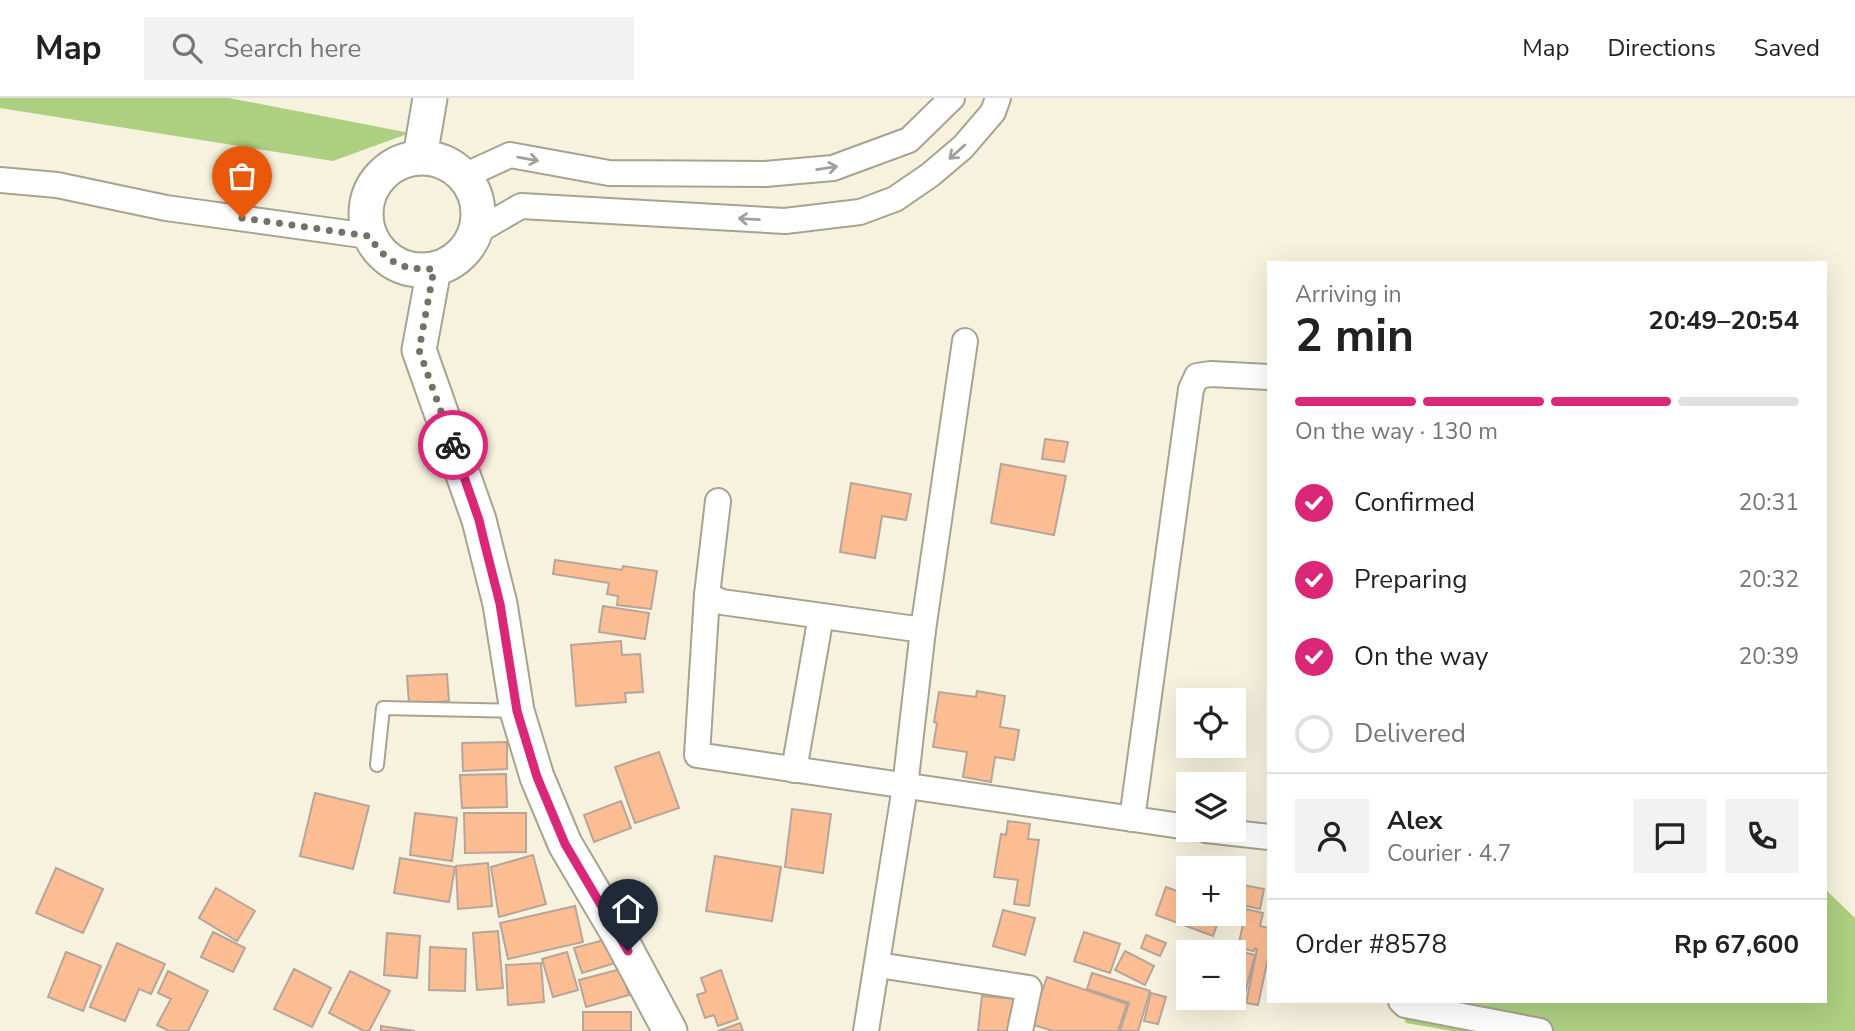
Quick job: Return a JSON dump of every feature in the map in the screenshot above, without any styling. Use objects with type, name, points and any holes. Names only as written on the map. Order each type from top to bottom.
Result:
[{"type":"street","points":[[420,157],[430,98]]},
{"type":"street","points":[[464,176],[510,155],[609,173],[765,174],[833,168],[909,140],[952,98]]},
{"type":"street","points":[[476,232],[521,206],[785,221],[860,212],[895,199],[930,175],[963,147],[993,112],[998,98]]},
{"type":"street","points":[[420,157],[436,159],[452,166],[464,176],[474,193],[478,212],[476,232],[466,249],[452,262],[434,269],[414,270],[395,264],[380,252],[369,236],[365,216],[371,187],[380,175],[391,166],[420,157]]},
{"type":"street","points":[[0,180],[57,185],[166,208],[369,236]]},
{"type":"street","points":[[434,269],[419,350],[479,520],[500,604],[517,711],[537,777],[565,844],[617,932],[670,1031]]},
{"type":"street","points":[[866,1031],[905,787],[923,630],[965,341]]},
{"type":"street","points":[[1132,820],[1191,388],[1197,376],[1211,374],[1267,377]]},
{"type":"street","points":[[718,501],[707,595],[697,755],[1176,826]]},
{"type":"street","points":[[707,595],[722,602],[923,630]]},
{"type":"street","points":[[794,770],[821,616]]},
{"type":"street","points":[[1246,834],[1267,837]]},
{"type":"street","points":[[878,965],[1029,988],[1020,1031]]},
{"type":"street","points":[[1403,1003],[1540,1031]]},
{"type":"lane","points":[[377,765],[383,708],[517,711]]},
{"type":"green space","points":[[0,98],[229,98],[410,133],[333,161],[0,108]]},
{"type":"green space","points":[[1827,891],[1855,918],[1855,1031],[1452,1031],[1406,1023],[1397,1003],[1827,1003]]},
{"type":"building","points":[[1045,439],[1068,442],[1064,462],[1042,459]]},
{"type":"building","points":[[1001,464],[1066,476],[1054,535],[991,523]]},
{"type":"building","points":[[851,483],[911,494],[906,520],[882,516],[875,558],[840,552]]},
{"type":"building","points":[[555,560],[622,570],[623,566],[657,571],[651,609],[617,605],[618,596],[607,594],[609,583],[553,574]]},
{"type":"building","points":[[603,606],[649,613],[645,639],[599,632]]},
{"type":"building","points":[[621,641],[622,655],[640,654],[643,692],[625,693],[626,702],[576,706],[571,645]]},
{"type":"building","points":[[447,674],[449,701],[409,704],[407,676]]},
{"type":"building","points":[[977,691],[1005,696],[1000,727],[1019,730],[1014,760],[995,757],[991,782],[963,777],[967,752],[933,747],[939,692],[976,697]]},
{"type":"building","points":[[507,742],[507,769],[463,771],[462,743]]},
{"type":"building","points":[[659,752],[679,808],[635,823],[615,767]]},
{"type":"building","points":[[506,774],[507,807],[462,808],[460,775]]},
{"type":"building","points":[[315,793],[369,806],[353,869],[300,856]]},
{"type":"building","points":[[621,801],[631,828],[594,842],[584,815]]},
{"type":"building","points":[[792,809],[831,814],[823,873],[785,867]]},
{"type":"building","points":[[415,813],[457,818],[452,861],[410,855]]},
{"type":"building","points":[[464,813],[526,813],[526,852],[465,853]]},
{"type":"building","points":[[1008,821],[1030,824],[1028,839],[1039,840],[1029,906],[1014,904],[1018,880],[994,877],[1001,834],[1006,835]]},
{"type":"building","points":[[533,855],[546,904],[499,917],[491,867]]},
{"type":"building","points":[[715,856],[781,867],[772,921],[706,911]]},
{"type":"building","points":[[400,858],[455,867],[449,902],[394,893]]},
{"type":"building","points":[[488,863],[492,906],[458,909],[456,866]]},
{"type":"building","points":[[56,868],[103,889],[83,933],[36,913]]},
{"type":"building","points":[[1246,886],[1264,889],[1260,909],[1246,906]]},
{"type":"building","points":[[1166,887],[1176,891],[1176,922],[1156,915]]},
{"type":"building","points":[[216,888],[255,911],[237,941],[199,918]]},
{"type":"building","points":[[575,906],[583,942],[508,959],[500,923]]},
{"type":"building","points":[[1246,909],[1263,913],[1260,926],[1267,928],[1267,963],[1258,1005],[1246,1003],[1257,949],[1246,950],[1246,940],[1240,940],[1243,926],[1246,926]]},
{"type":"building","points":[[1003,910],[1035,918],[1025,955],[993,946]]},
{"type":"building","points":[[1186,926],[1217,926],[1213,936]]},
{"type":"building","points":[[498,931],[503,988],[477,990],[473,933]]},
{"type":"building","points":[[213,932],[245,948],[233,972],[201,957]]},
{"type":"building","points":[[1084,932],[1120,944],[1110,973],[1074,961]]},
{"type":"building","points":[[387,933],[420,936],[417,978],[384,975]]},
{"type":"building","points":[[1146,935],[1166,943],[1160,956],[1141,948]]},
{"type":"building","points":[[608,939],[615,963],[582,973],[574,948]]},
{"type":"building","points":[[117,943],[165,964],[151,994],[139,989],[125,1021],[90,1007]]},
{"type":"building","points":[[430,947],[466,949],[465,991],[429,990]]},
{"type":"building","points":[[1125,951],[1154,966],[1145,985],[1115,970]]},
{"type":"building","points":[[66,952],[101,966],[83,1011],[48,997]]},
{"type":"building","points":[[567,952],[578,990],[553,997],[542,959]]},
{"type":"building","points":[[1246,953],[1255,955],[1246,990]]},
{"type":"building","points":[[541,963],[544,1002],[508,1005],[506,965]]},
{"type":"building","points":[[294,969],[331,988],[312,1027],[274,1009]]},
{"type":"building","points":[[621,969],[629,995],[586,1007],[579,980]]},
{"type":"building","points":[[721,970],[738,1019],[718,1026],[714,1015],[705,1018],[697,995],[706,992],[701,978]]},
{"type":"building","points":[[168,971],[208,991],[188,1031],[169,1031],[157,1025],[171,999],[158,993]]},
{"type":"building","points":[[350,971],[390,991],[369,1031],[329,1013]]},
{"type":"building","points":[[1092,973],[1150,991],[1138,1031],[1120,1031],[1129,1003],[1087,989]]},
{"type":"building","points":[[1047,977],[1127,1004],[1118,1031],[1053,1031],[1031,1024]]},
{"type":"building","points":[[1151,993],[1166,997],[1158,1024],[1144,1021]]},
{"type":"building","points":[[982,996],[1016,999],[1013,1031],[978,1031]]},
{"type":"building","points":[[583,1012],[631,1012],[631,1031],[583,1031]]},
{"type":"building","points":[[740,1023],[743,1031],[718,1031]]},
{"type":"building","points":[[381,1026],[415,1031],[381,1031]]},
{"type":"way so far","points":[[242,218],[369,236],[380,252],[395,264],[414,270],[434,269],[419,350],[453,445]]},
{"type":"route","points":[[453,445],[479,520],[500,604],[517,711],[537,777],[565,844],[628,951]]}]
